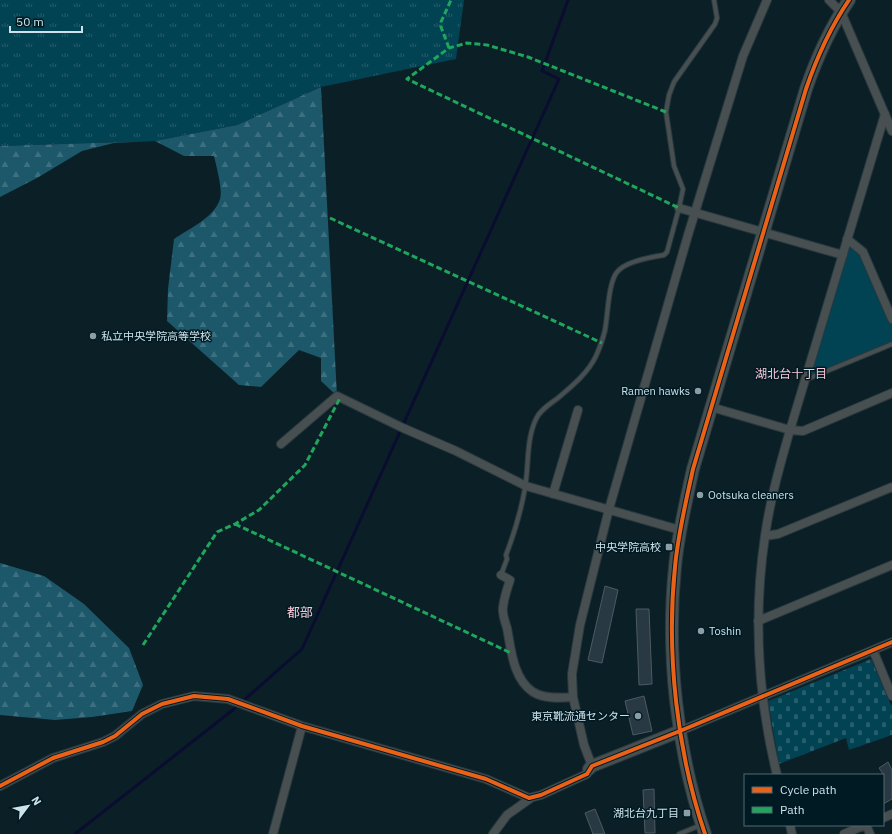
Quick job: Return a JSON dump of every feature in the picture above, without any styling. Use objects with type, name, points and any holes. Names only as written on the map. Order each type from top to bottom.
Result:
[{"type":"street","points":[[590,768],[573,697],[572,674],[580,625],[609,509],[695,214],[743,56],[767,0]]},
{"type":"street","points":[[829,0],[841,12],[892,131]]},
{"type":"street","points":[[703,830],[686,765],[674,684],[673,624],[675,568],[680,530],[693,468],[808,81],[816,60],[841,12],[849,0]]},
{"type":"street","points":[[777,774],[762,697],[758,621],[765,536],[775,481],[804,380],[885,114]]},
{"type":"street","points":[[679,208],[695,214],[843,255]]},
{"type":"street","points":[[847,239],[863,252],[892,320]]},
{"type":"street","points":[[711,407],[790,430],[802,431],[892,393]]},
{"type":"street","points":[[281,444],[337,396],[402,428],[456,451],[526,486],[680,530]]},
{"type":"street","points":[[553,494],[578,410]]},
{"type":"street","points":[[765,536],[778,534],[892,487]]},
{"type":"street","points":[[758,621],[892,566]]},
{"type":"street","points":[[501,575],[510,580],[506,591],[503,608],[511,653],[516,669],[523,681],[533,692],[547,697],[573,697]]},
{"type":"street","points":[[493,834],[507,815],[531,798],[587,774],[590,768],[892,642]]},
{"type":"street","points":[[873,650],[892,696]]},
{"type":"street","points":[[0,786],[54,758],[103,742],[115,736],[142,714],[162,704],[194,696],[228,699],[302,726],[486,779],[531,798]]},
{"type":"street","points":[[273,834],[302,726]]},
{"type":"street","points":[[844,834],[864,826]]},
{"type":"lane","points":[[501,575],[507,559],[506,555],[517,524],[526,486],[532,428],[536,417],[542,410],[571,387],[584,374],[596,357],[602,343],[611,285],[618,271],[635,262],[664,255],[667,252],[683,190],[674,166],[666,112],[669,95],[674,82],[715,24],[717,18],[714,0]]},
{"type":"lane","points":[[804,380],[892,344]]},
{"type":"lane","points":[[680,834],[703,830]]},
{"type":"green space","points":[[0,0],[464,0],[456,59],[321,87],[237,125],[155,141],[0,146]]},
{"type":"green space","points":[[321,87],[337,396],[321,381],[321,358],[299,350],[261,387],[239,385],[167,321],[168,289],[174,239],[201,222],[213,212],[220,199],[221,190],[214,156],[184,156],[155,141],[237,125]]},
{"type":"green space","points":[[155,141],[114,143],[82,151],[37,178],[0,197],[0,146]]},
{"type":"green space","points":[[847,239],[863,252],[892,319],[892,344],[804,380]]},
{"type":"green space","points":[[0,563],[44,576],[84,604],[129,648],[143,685],[132,711],[92,717],[55,720],[0,715]]},
{"type":"green space","points":[[871,659],[892,705],[892,735],[849,750],[846,738],[779,764],[768,701]]},
{"type":"building","points":[[605,586],[618,590],[602,663],[588,660]]},
{"type":"building","points":[[636,609],[649,609],[652,684],[639,685]]},
{"type":"building","name":"東京靴流通センター","points":[[644,696],[652,731],[633,735],[625,701]]},
{"type":"building","points":[[888,762],[892,770],[892,799],[884,803],[884,774],[879,768]]},
{"type":"building","points":[[654,789],[655,833],[645,833],[643,790]]},
{"type":"building","points":[[595,809],[605,834],[593,834],[585,813]]},
{"type":"waterway","points":[[75,834],[234,709],[302,649],[559,79],[542,71],[568,0]]},
{"type":"marked path","points":[[449,48],[441,27],[441,22],[451,0]]},
{"type":"marked path","points":[[666,112],[528,57],[487,45],[467,43],[449,48],[407,79],[679,208]]},
{"type":"marked path","points":[[330,218],[602,343]]},
{"type":"marked path","points":[[143,645],[217,532],[235,524],[259,510],[305,465],[340,398]]},
{"type":"marked path","points":[[235,524],[511,653]]},
{"type":"cycle path","points":[[705,834],[695,803],[687,770],[676,702],[673,668],[673,600],[676,555],[680,530],[693,469],[806,89],[824,43],[849,0]]},
{"type":"cycle path","points":[[0,786],[53,758],[103,742],[115,736],[142,714],[162,704],[194,696],[228,699],[302,726],[486,779],[529,798],[541,795],[587,774],[592,766],[680,731],[892,642]]},
{"type":"place","name":"私立中央学院高等学校","points":[[93,336]]},
{"type":"place","name":"Ramen hawks","points":[[698,391]]},
{"type":"place","name":"Ootsuka cleaners","points":[[700,495]]},
{"type":"place","name":"中央学院高校","points":[[669,547]]},
{"type":"place","name":"Toshin","points":[[701,631]]},
{"type":"place","name":"東京靴流通センター","points":[[638,716]]},
{"type":"place","name":"湖北台九丁目","points":[[687,813]]},
{"type":"district","name":"湖北台十丁目","points":[[791,374]]},
{"type":"district","name":"都部","points":[[300,612]]}]
